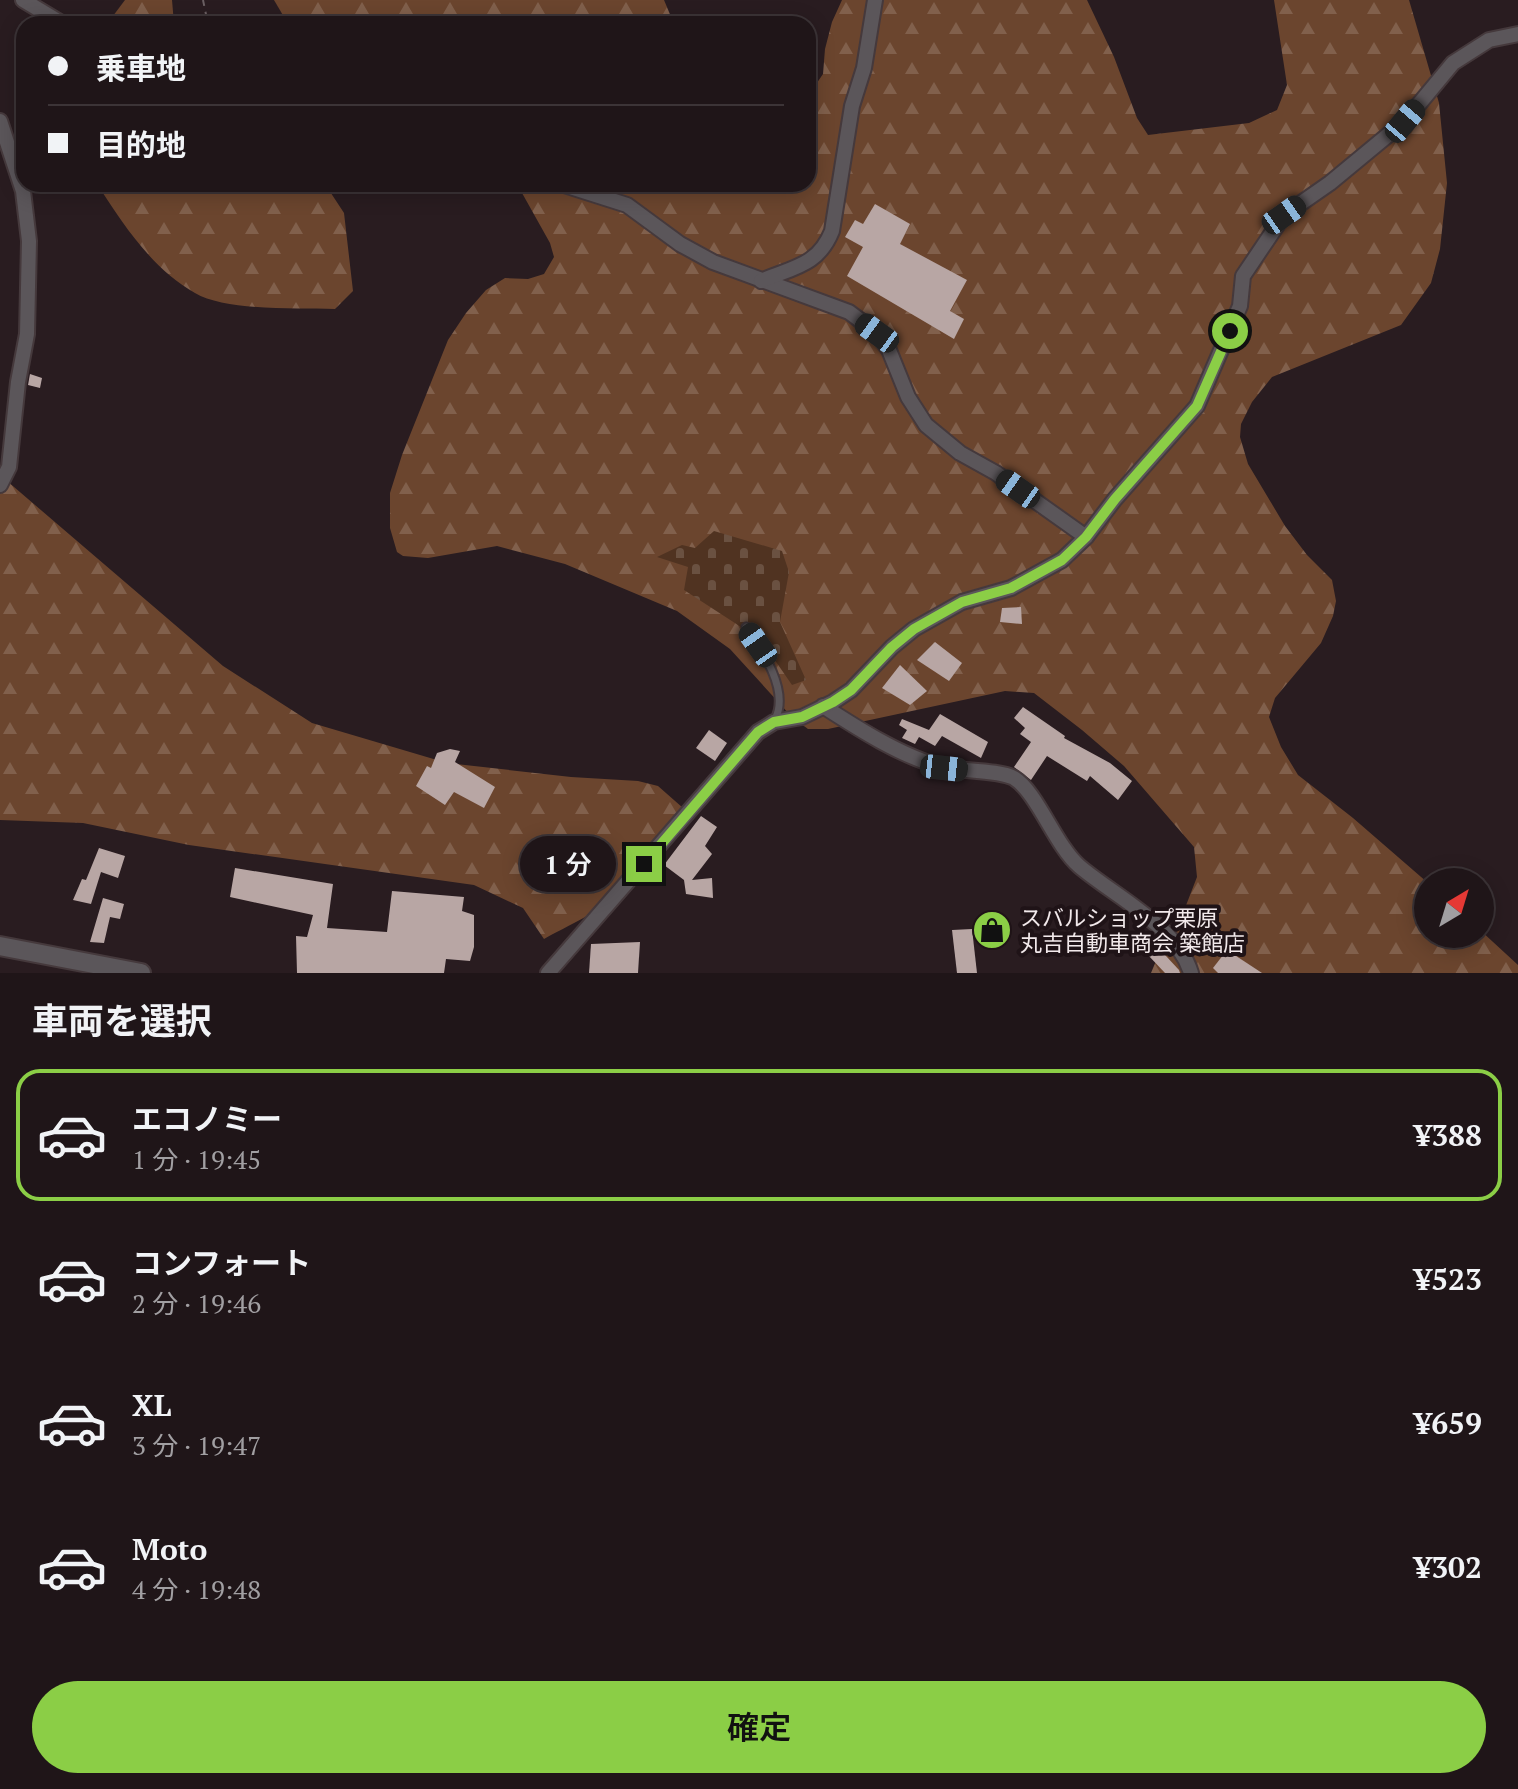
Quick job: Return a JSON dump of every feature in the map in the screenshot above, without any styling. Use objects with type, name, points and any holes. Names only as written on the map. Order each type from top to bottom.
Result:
[{"type":"street","points":[[23,0],[50,16]]},
{"type":"street","points":[[761,281],[818,257],[832,231],[852,106],[864,68],[875,0]]},
{"type":"street","points":[[548,973],[758,732],[774,722],[802,717],[851,690],[914,629],[962,602],[1011,588],[1039,575],[1062,560],[1086,537],[1115,499],[1197,406],[1240,306],[1243,276],[1284,215],[1330,183],[1405,121],[1453,63],[1489,40],[1518,34]]},
{"type":"street","points":[[0,121],[16,170]]},
{"type":"street","points":[[0,485],[9,467],[29,313],[29,241],[23,192]]},
{"type":"street","points":[[586,192],[627,205],[680,244],[713,262],[849,312],[877,333],[889,350],[908,397],[926,425],[960,453],[996,473],[1086,537]]},
{"type":"street","points":[[823,706],[920,760],[944,768],[1013,777],[1027,792],[1067,854],[1156,925],[1188,961],[1191,973]]},
{"type":"street","points":[[0,946],[141,973]]},
{"type":"lane","points":[[746,627],[775,679],[780,711],[774,722]]},
{"type":"green space","points":[[125,0],[172,0],[173,16],[113,16]]},
{"type":"green space","points":[[274,0],[664,0],[671,16],[283,16]]},
{"type":"green space","points":[[842,0],[1087,0],[1114,57],[1137,118],[1148,135],[1249,123],[1277,110],[1287,85],[1274,0],[1409,0],[1439,103],[1447,183],[1440,249],[1431,283],[1401,325],[1272,377],[1252,402],[1241,424],[1240,437],[1248,464],[1285,526],[1307,555],[1332,580],[1336,601],[1321,643],[1275,698],[1269,717],[1281,747],[1298,775],[1414,871],[1414,948],[1494,948],[1494,943],[1518,965],[1518,973],[1151,973],[1163,944],[1185,908],[1197,877],[1194,847],[1124,766],[1034,693],[1005,691],[828,729],[808,729],[791,716],[730,649],[677,611],[565,564],[497,546],[428,558],[403,556],[397,552],[390,528],[390,493],[448,340],[486,290],[505,278],[528,279],[544,274],[554,257],[550,243],[521,192],[816,192],[816,84],[823,74],[825,49]]},
{"type":"green space","points":[[102,192],[330,192],[344,213],[353,291],[335,309],[243,306],[208,299],[165,271],[128,230]]},
{"type":"green space","points":[[0,475],[223,666],[312,723],[447,763],[638,781],[658,786],[683,808],[660,857],[629,890],[544,939],[523,908],[474,885],[189,845],[83,823],[0,820]]},
{"type":"green space","points":[[714,531],[782,551],[789,572],[780,622],[806,680],[792,685],[761,640],[684,590],[688,567],[657,557],[682,545],[695,548]]},
{"type":"building","points":[[875,204],[910,224],[900,244],[967,280],[950,311],[964,319],[954,339],[847,276],[863,247],[845,237],[855,220],[863,224]]},
{"type":"building","points":[[30,374],[42,378],[40,388],[28,385]]},
{"type":"building","points":[[1021,607],[1022,624],[1000,622],[1002,608]]},
{"type":"building","points":[[935,642],[962,663],[949,681],[917,660]]},
{"type":"building","points":[[900,665],[927,691],[910,705],[882,688]]},
{"type":"building","points":[[1023,707],[1064,738],[1110,763],[1132,781],[1118,800],[1090,776],[1087,781],[1047,756],[1031,780],[1014,767],[1031,742],[1020,734],[1025,728],[1014,718]]},
{"type":"building","points":[[940,714],[988,742],[981,758],[942,736],[935,746],[919,737],[915,744],[902,738],[907,730],[899,725],[902,719],[929,730]]},
{"type":"building","points":[[709,730],[727,743],[715,761],[696,748]]},
{"type":"building","points":[[450,749],[460,751],[455,762],[495,787],[484,808],[454,792],[445,805],[416,786],[427,766],[431,768],[437,753]]},
{"type":"building","points":[[701,816],[717,827],[705,846],[712,854],[692,880],[712,878],[713,898],[686,894],[684,880],[664,865]]},
{"type":"building","points":[[99,848],[125,856],[118,878],[101,872],[91,904],[73,900],[82,879],[86,880]]},
{"type":"building","points":[[235,868],[333,884],[327,928],[387,932],[392,891],[464,897],[462,911],[474,915],[474,947],[470,961],[446,959],[444,973],[297,973],[296,936],[307,937],[313,915],[230,897]]},
{"type":"building","points":[[103,898],[124,904],[120,919],[110,917],[104,943],[90,942]]},
{"type":"building","points":[[1140,928],[1180,973],[1165,973],[1130,936]]},
{"type":"building","points":[[972,929],[977,973],[957,973],[952,930]]},
{"type":"building","points":[[640,942],[638,973],[589,973],[591,944]]},
{"type":"building","points":[[1227,950],[1262,973],[1218,973],[1213,968]]},
{"type":"place","name":"スバルショップ栗原 丸吉自動車商会 築館店","points":[[992,930]]},
{"type":"route","points":[[644,864],[758,732],[774,722],[802,717],[833,702],[851,690],[914,629],[962,602],[1011,588],[1062,560],[1086,537],[1115,499],[1197,406],[1230,331]]}]
